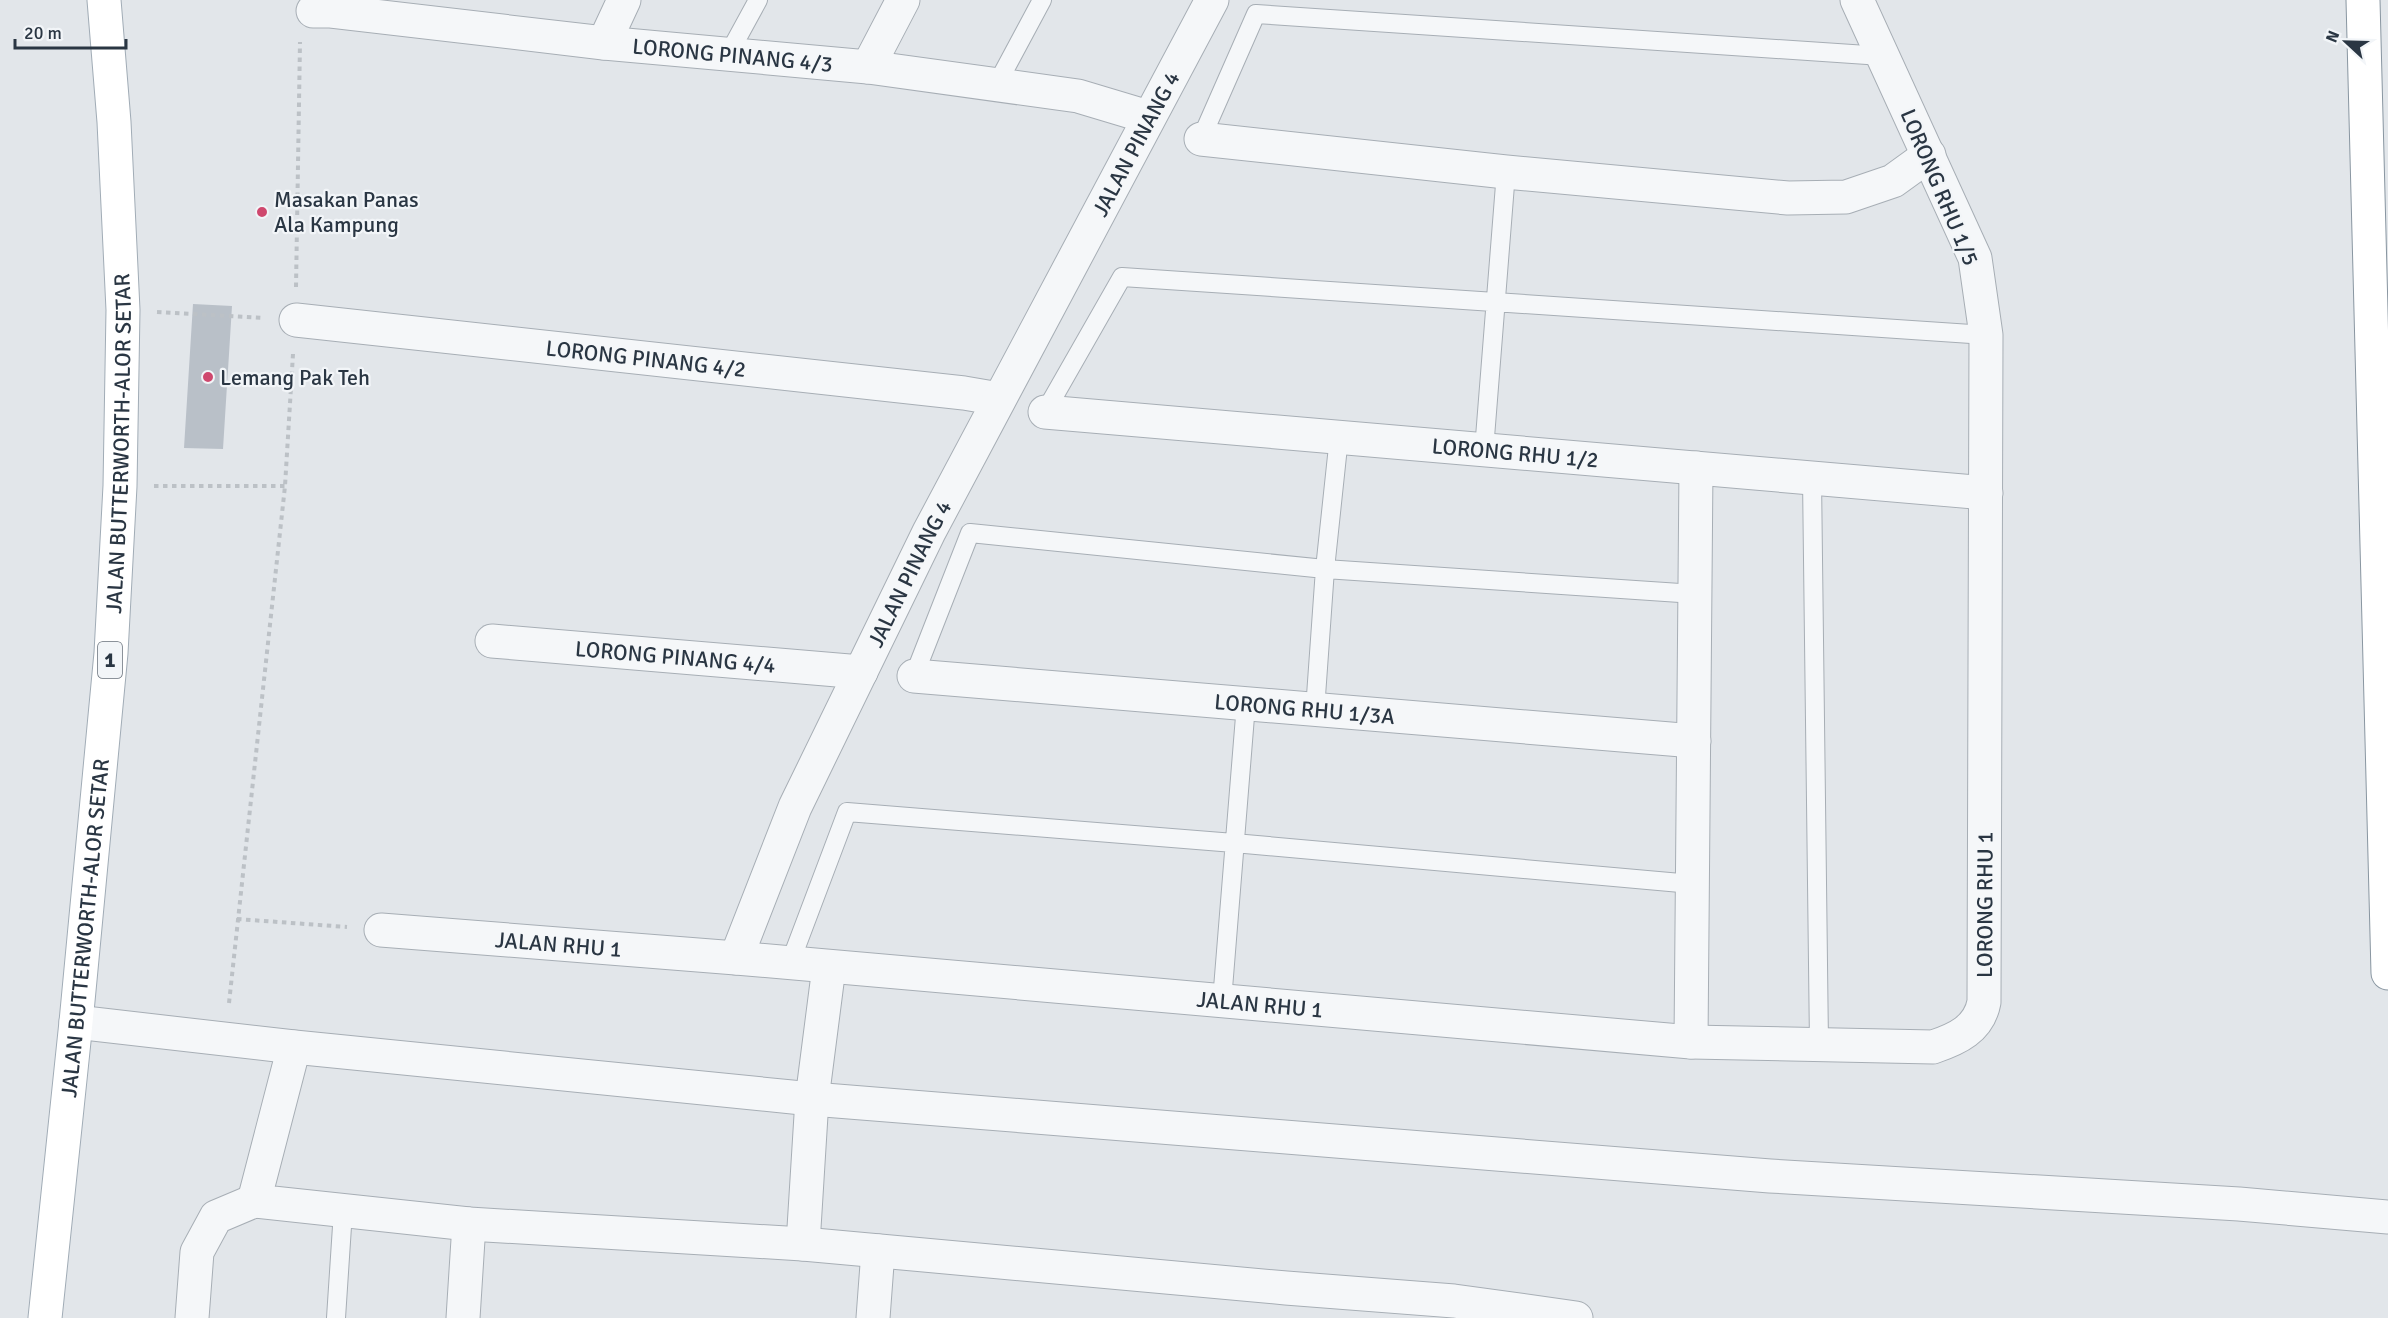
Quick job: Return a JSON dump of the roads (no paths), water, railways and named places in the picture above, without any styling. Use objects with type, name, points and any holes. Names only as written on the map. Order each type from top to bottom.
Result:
[{"type":"main road","name":"JALAN BUTTERWORTH-ALOR SETAR","points":[[45,1318],[111,653],[120,486],[123,310],[114,122],[104,0]]},
{"type":"main road","points":[[2363,0],[2388,973]]},
{"type":"street","points":[[604,42],[624,0]]},
{"type":"street","points":[[868,67],[903,0]]},
{"type":"street","name":"JALAN PINANG 4","points":[[736,958],[795,807],[929,532],[1212,0]]},
{"type":"street","name":"LORONG RHU 1/5","points":[[1857,0],[1975,258],[1986,335],[1986,493]]},
{"type":"street","name":"LORONG PINANG 4/3","points":[[313,11],[331,11],[729,55],[868,67],[1078,96],[1148,117]]},
{"type":"street","points":[[1201,139],[1506,172],[1788,198],[1846,197],[1893,182],[1929,155]]},
{"type":"street","name":"LORONG PINANG 4/2","points":[[296,320],[964,393],[999,399]]},
{"type":"street","name":"LORONG RHU 1/2","points":[[1046,412],[1986,493]]},
{"type":"street","points":[[1690,1042],[1696,468]]},
{"type":"street","name":"LORONG RHU 1","points":[[1690,1042],[1933,1047],[1966,1032],[1982,1012],[1984,1002],[1986,493]]},
{"type":"street","name":"LORONG PINANG 4/4","points":[[492,641],[861,672]]},
{"type":"street","name":"LORONG RHU 1/3A","points":[[914,676],[1694,741]]},
{"type":"street","name":"JALAN RHU 1","points":[[381,930],[736,958]]},
{"type":"street","points":[[736,958],[829,967],[812,1099],[803,1244]]},
{"type":"street","name":"JALAN RHU 1","points":[[829,967],[1690,1042]]},
{"type":"street","points":[[76,1022],[226,1040],[812,1099],[1770,1176],[2239,1204],[2388,1217]]},
{"type":"street","points":[[254,1201],[294,1047]]},
{"type":"street","points":[[192,1318],[197,1252],[216,1217],[254,1201],[469,1224],[803,1244],[1286,1288],[1454,1300],[1576,1318]]},
{"type":"street","points":[[463,1318],[469,1224]]},
{"type":"street","points":[[873,1318],[878,1251]]},
{"type":"lane","points":[[729,55],[758,0]]},
{"type":"lane","points":[[997,84],[1041,0]]},
{"type":"lane","points":[[1201,139],[1256,14],[1882,56]]},
{"type":"lane","points":[[1484,450],[1506,172]]},
{"type":"lane","points":[[1046,412],[1122,277],[1986,335]]},
{"type":"lane","points":[[1315,710],[1325,569],[1339,437]]},
{"type":"lane","points":[[1812,478],[1819,1044]]},
{"type":"lane","points":[[914,676],[970,533],[1325,569],[1695,594]]},
{"type":"lane","points":[[1222,1001],[1246,704]]},
{"type":"lane","points":[[790,963],[847,812],[1234,843],[1692,884]]},
{"type":"lane","points":[[336,1318],[343,1211]]},
{"type":"place","name":"Masakan Panas Ala Kampung","points":[[262,212]]},
{"type":"place","name":"Lemang Pak Teh","points":[[208,377]]}]
